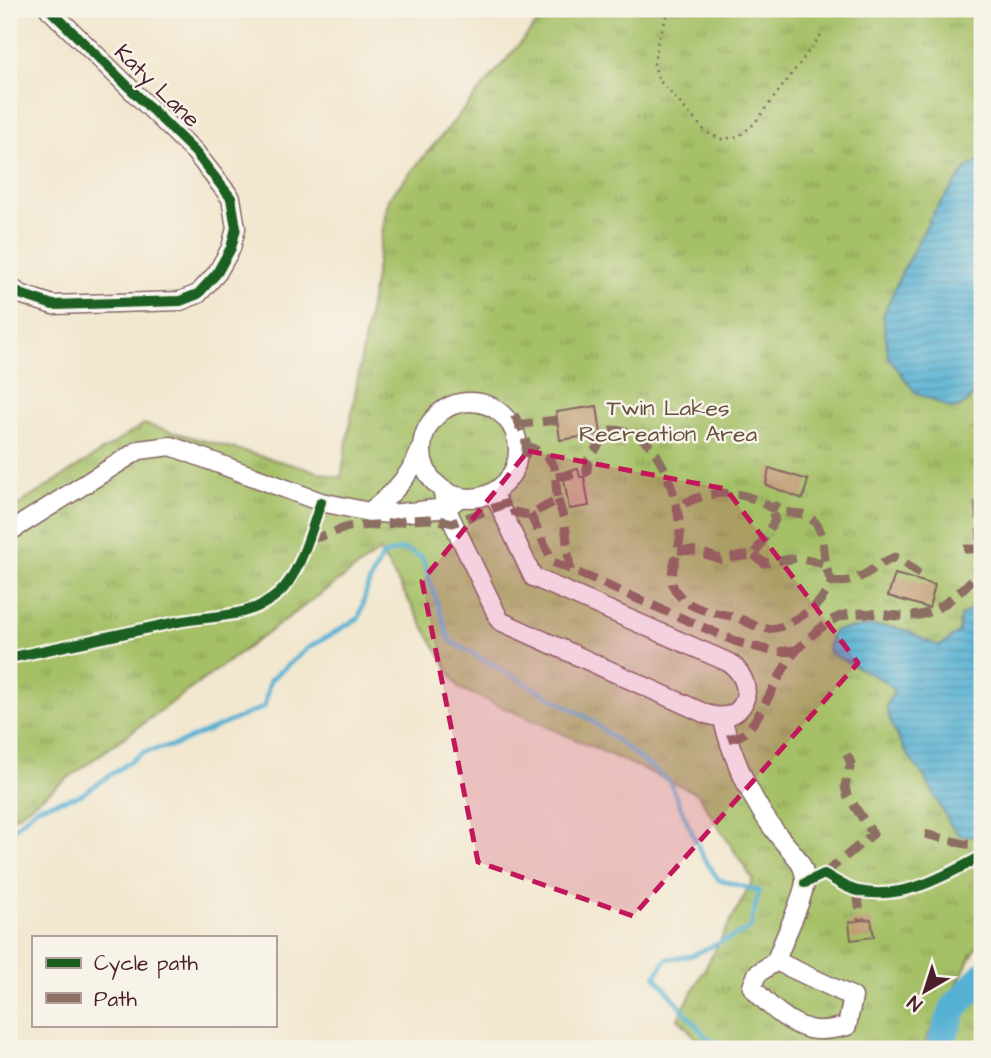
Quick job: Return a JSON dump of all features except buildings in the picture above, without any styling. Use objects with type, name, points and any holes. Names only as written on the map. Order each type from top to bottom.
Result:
[{"type":"street","name":"Katy Lane","points":[[9,286],[20,294],[53,305],[180,301],[198,294],[217,273],[231,248],[236,228],[231,198],[195,152],[49,9]]},
{"type":"street","points":[[9,532],[139,450],[171,446],[321,502],[369,512],[391,514],[478,498],[505,483],[514,470],[518,456],[517,440],[507,420],[489,405],[474,402],[445,408],[425,431],[415,466],[382,503],[369,512]]},
{"type":"street","points":[[422,446],[423,463],[430,477],[453,503],[500,621],[706,714],[722,717],[732,714],[744,701],[747,689],[741,672],[730,663],[533,577],[493,492]]},
{"type":"street","points":[[722,717],[727,738],[754,798],[768,822],[805,869],[806,883],[776,961],[757,974],[752,986],[764,1001],[809,1029],[828,1030],[847,1026],[853,997],[776,961]]},
{"type":"path","points":[[670,9],[658,40],[654,64],[658,79],[706,132],[721,139],[738,137],[754,124],[824,31]]},
{"type":"highlighted area","points":[[528,451],[726,489],[858,663],[633,916],[478,862],[422,581]]},
{"type":"green space","name":"Twin Lakes Recreation Area","points":[[549,9],[982,9],[982,937],[921,1049],[706,1049],[678,1018],[753,880],[697,793],[459,688],[380,551],[9,821],[9,511],[144,424],[341,478],[388,199]]},
{"type":"green space","points":[[982,976],[982,1049],[939,1049],[954,1008]]},
{"type":"water","points":[[982,158],[982,365],[978,372],[981,381],[966,403],[952,409],[915,392],[888,356],[883,316],[902,272],[933,213],[967,168]]},
{"type":"water","points":[[982,603],[982,838],[960,836],[951,826],[925,778],[905,751],[886,707],[894,690],[883,680],[829,653],[828,646],[833,631],[881,626],[910,632],[940,646],[959,632],[960,616]]},
{"type":"waterway","points":[[9,833],[37,807],[81,795],[144,752],[175,745],[264,707],[270,680],[308,648],[359,618],[368,585],[383,555],[403,549],[422,557],[450,641],[588,718],[669,781],[704,859],[719,880],[759,891],[750,929],[690,956],[667,959],[655,976],[705,1036],[724,1049]]},
{"type":"waterway","points":[[939,1049],[954,1008],[982,976]]},
{"type":"marked path","points":[[514,415],[525,437],[524,462]]},
{"type":"marked path","points":[[515,425],[557,420]]},
{"type":"marked path","points":[[556,477],[587,472],[588,460],[609,430],[632,433],[644,440],[666,472],[678,513],[680,538],[672,572],[673,585],[680,597],[700,609],[735,617],[761,628],[776,628],[814,607],[832,581],[819,529],[807,516],[785,512],[776,506],[771,508],[748,497],[724,493],[701,497],[678,507]]},
{"type":"marked path","points":[[308,537],[319,537],[348,527],[410,520],[434,519],[453,523],[510,502],[514,512],[528,515],[558,500],[552,462],[528,446]]},
{"type":"marked path","points":[[728,739],[749,729],[791,657],[826,624],[848,614],[919,615],[942,605],[964,588],[975,576],[981,557],[979,492],[982,482]]},
{"type":"marked path","points":[[558,500],[565,523],[570,570]]},
{"type":"marked path","points":[[678,550],[696,551],[720,559],[754,555],[775,520],[771,508]]},
{"type":"marked path","points":[[530,514],[553,562],[737,642],[775,652],[796,650]]},
{"type":"marked path","points":[[964,549],[982,549]]},
{"type":"marked path","points":[[754,555],[764,563],[797,558],[824,564]]},
{"type":"marked path","points":[[832,581],[842,582],[858,578],[895,557],[926,577]]},
{"type":"marked path","points":[[824,874],[873,834],[847,795],[845,786],[851,763],[845,751]]},
{"type":"marked path","points":[[925,834],[965,844],[982,844]]},
{"type":"marked path","points":[[857,891],[861,920]]},
{"type":"cycle path","points":[[9,286],[20,294],[53,305],[180,301],[198,294],[217,273],[231,248],[236,228],[231,198],[195,152],[49,9]]},
{"type":"cycle path","points":[[9,658],[255,608],[278,594],[293,576],[321,502]]},
{"type":"cycle path","points":[[805,883],[824,874],[854,890],[891,893],[923,885],[982,856]]}]
